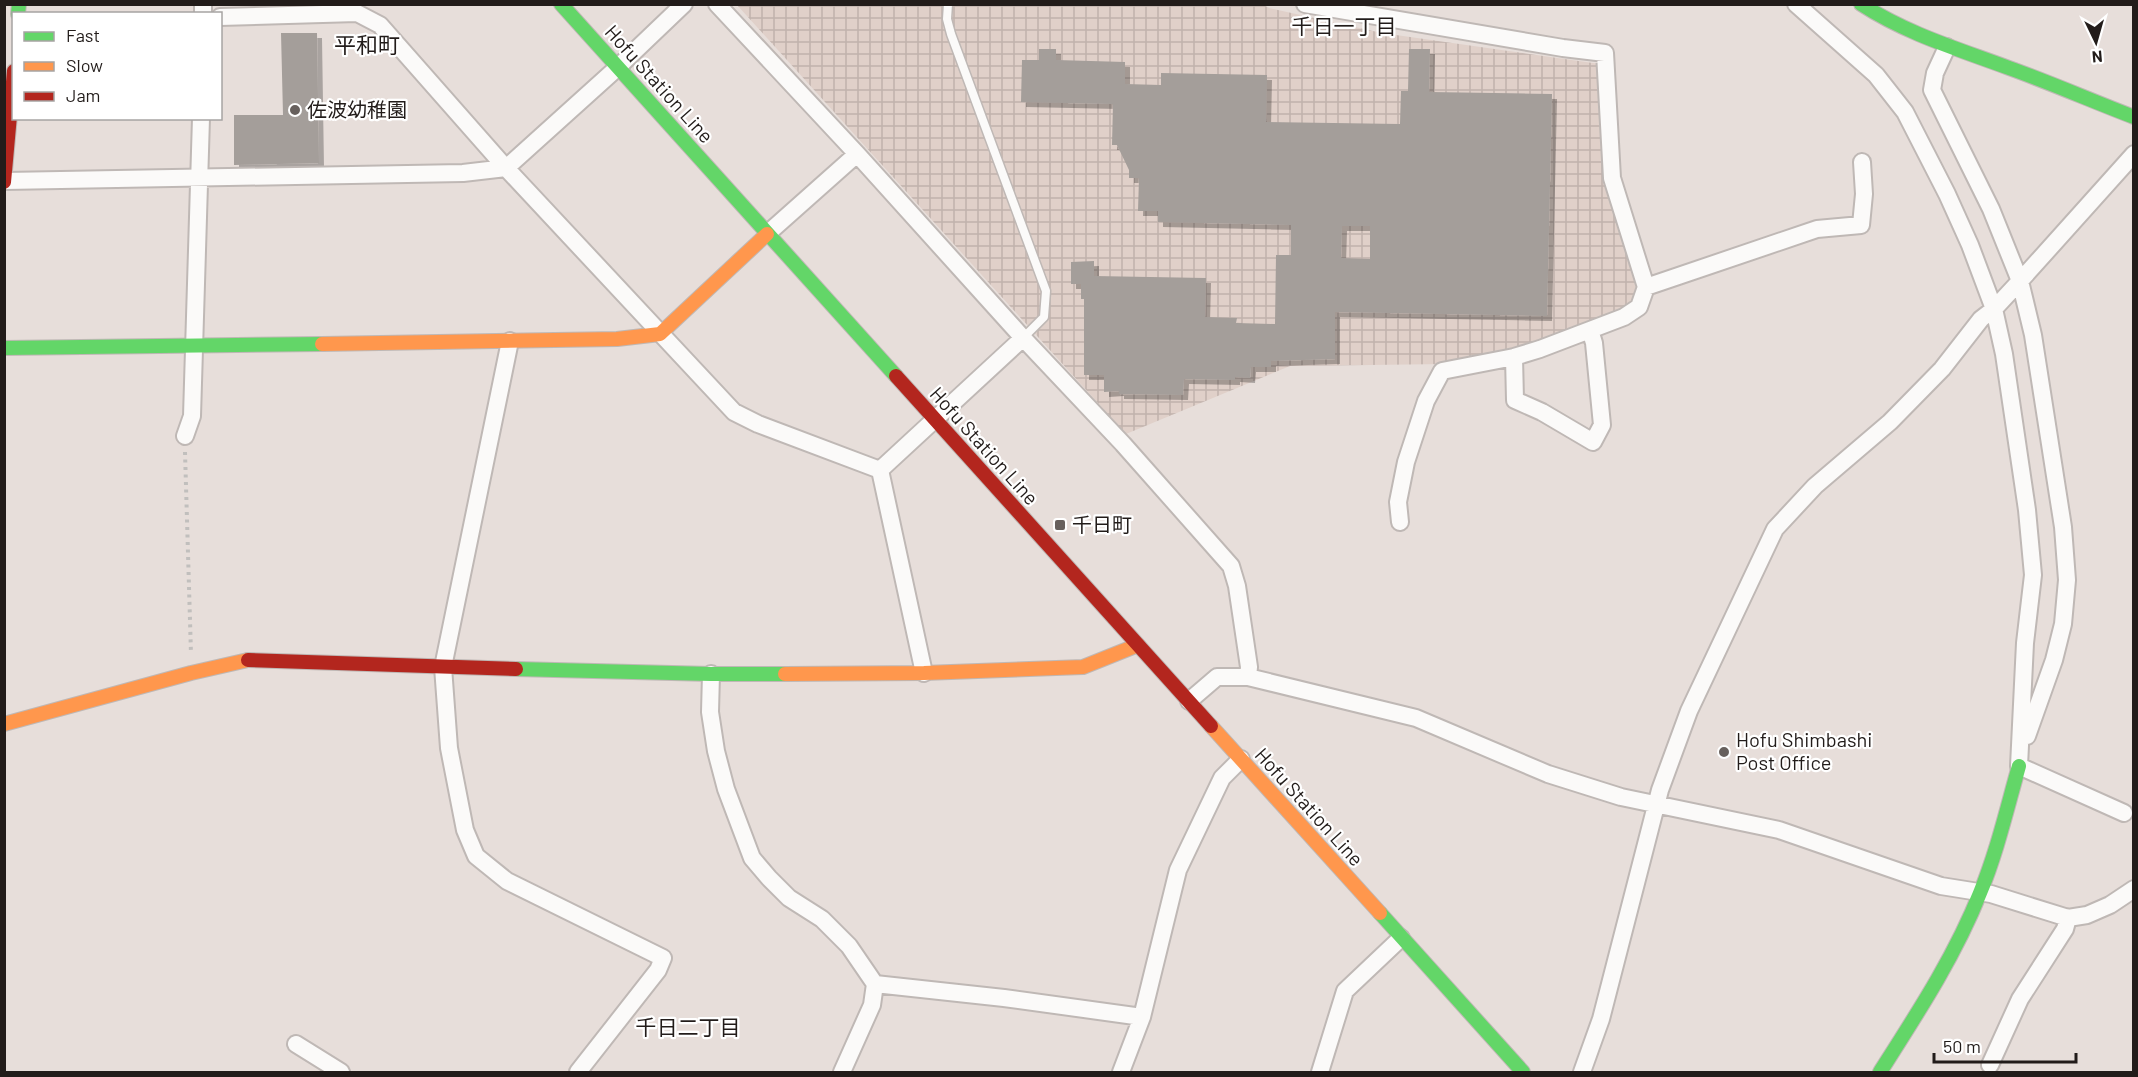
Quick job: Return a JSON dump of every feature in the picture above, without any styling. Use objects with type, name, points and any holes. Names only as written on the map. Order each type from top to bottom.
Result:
[{"type":"street","name":"Hofu Station Line","points":[[561,4],[1523,1072]]},
{"type":"street","points":[[12,96],[5,182],[463,173],[506,168],[684,4]]},
{"type":"street","points":[[717,4],[1123,444],[1231,566],[1237,586],[1249,667],[1248,677]]},
{"type":"street","points":[[1305,4],[1530,43],[1605,53],[1612,178],[1646,287],[1639,307],[1624,317],[1514,357],[1442,371],[1426,401],[1406,462],[1398,502],[1400,522]]},
{"type":"street","points":[[1796,4],[1876,75],[1905,112],[1947,194],[1970,245],[1994,309],[2004,354],[2026,498],[2033,575],[2025,644],[2019,766]]},
{"type":"street","points":[[1861,4],[1881,19],[1947,47],[1991,61],[2133,117]]},
{"type":"street","points":[[222,17],[357,9],[380,26],[506,168],[734,412],[758,424],[880,470]]},
{"type":"street","points":[[1880,1072],[1933,989],[1980,893],[2003,826],[2034,713],[2056,651],[2063,624],[2067,579],[2063,526],[2041,381],[2033,334],[2020,281],[1991,209],[1932,90],[1935,73],[1947,47]]},
{"type":"street","points":[[185,436],[192,416],[201,120]]},
{"type":"street","points":[[4,348],[618,339],[660,334],[857,154]]},
{"type":"street","points":[[1582,1072],[1600,1019],[1660,790],[1689,711],[1775,529],[1815,486],[1890,422],[1942,369],[1981,319],[1994,309],[2020,281],[2133,154]]},
{"type":"street","points":[[1646,287],[1817,229],[1860,225],[1864,194],[1862,162]]},
{"type":"street","points":[[1514,357],[1515,400],[1542,412],[1593,442],[1602,425],[1594,344],[1590,330]]},
{"type":"street","points":[[880,470],[1023,338]]},
{"type":"street","points":[[510,341],[443,667],[448,748],[465,830],[476,856],[507,881],[663,958],[658,970],[578,1072]]},
{"type":"street","points":[[880,470],[924,672]]},
{"type":"street","points":[[4,724],[191,673],[252,659],[711,674],[924,672],[1083,667],[1138,645]]},
{"type":"street","points":[[711,674],[710,712],[716,751],[732,807],[752,858],[789,898],[822,919],[849,946],[875,984],[872,1005],[842,1072]]},
{"type":"street","points":[[1188,701],[1217,677],[1248,677],[1416,718],[1548,774],[1621,797],[1779,830],[1941,886],[1991,894],[2068,918],[2087,915],[2110,905],[2133,889]]},
{"type":"street","points":[[1121,1072],[1142,1017],[1178,870],[1222,778],[1241,759]]},
{"type":"street","points":[[2019,766],[2124,813]]},
{"type":"street","points":[[1990,1065],[2020,999],[2065,929],[2068,918]]},
{"type":"street","points":[[1320,1072],[1345,991],[1401,938]]},
{"type":"street","points":[[875,984],[1004,998],[1142,1017]]},
{"type":"street","points":[[296,1044],[341,1072]]},
{"type":"lane","points":[[948,4],[947,19],[951,34],[1046,291],[1044,317],[1023,338]]},
{"type":"path","points":[[185,436],[191,673]]},
{"type":"shaded area","points":[[737,5],[1264,5],[1382,33],[1600,64],[1603,179],[1637,287],[1628,307],[1512,350],[1448,364],[1290,366],[1126,434]]},
{"type":"building","points":[[281,33],[317,33],[319,163],[234,165],[234,115],[283,115]]},
{"type":"building","points":[[1039,49],[1056,49],[1056,60],[1125,62],[1125,84],[1161,85],[1161,73],[1267,75],[1266,122],[1400,124],[1401,91],[1408,91],[1409,49],[1430,49],[1429,92],[1552,94],[1547,316],[1335,312],[1335,359],[1271,361],[1271,367],[1251,367],[1250,378],[1235,377],[1235,380],[1184,379],[1183,395],[1104,392],[1104,375],[1084,375],[1084,299],[1081,299],[1081,284],[1071,284],[1071,262],[1094,261],[1094,276],[1206,278],[1205,317],[1237,318],[1236,323],[1275,324],[1276,255],[1291,255],[1291,225],[1158,222],[1158,211],[1138,211],[1139,178],[1129,178],[1129,170],[1117,145],[1112,145],[1113,104],[1021,102],[1022,60],[1039,60]],"holes":[[[1342,226],[1370,226],[1370,259],[1341,258]]]},
{"type":"traffic: fast","points":[[18,12],[19,4]]},
{"type":"traffic: fast","points":[[561,4],[896,376]]},
{"type":"traffic: fast","points":[[1861,4],[1878,15],[1933,40],[2134,117]]},
{"type":"traffic: fast","points":[[4,348],[322,344]]},
{"type":"traffic: fast","points":[[516,669],[785,674]]},
{"type":"traffic: fast","points":[[1880,1072],[1934,984],[1970,916],[1992,862],[2019,766]]},
{"type":"traffic: fast","points":[[1380,913],[1523,1072]]},
{"type":"traffic: slow","points":[[322,344],[617,339],[660,334],[767,234]]},
{"type":"traffic: slow","points":[[785,674],[924,673],[1083,667],[1138,645]]},
{"type":"traffic: slow","points":[[4,724],[191,673],[248,660]]},
{"type":"traffic: slow","points":[[1211,726],[1380,913]]},
{"type":"traffic: jam","points":[[4,182],[12,93]]},
{"type":"traffic: jam","points":[[896,376],[1211,726]]},
{"type":"traffic: jam","points":[[248,660],[516,669]]},
{"type":"place","name":"佐波幼稚園","points":[[295,110]]},
{"type":"place","name":"千日町","points":[[1060,525]]},
{"type":"place","name":"Hofu Shimbashi Post Office","points":[[1724,752]]},
{"type":"district","name":"千日一丁目","points":[[1344,27]]},
{"type":"district","name":"平和町","points":[[367,45]]},
{"type":"district","name":"千日二丁目","points":[[688,1028]]}]
